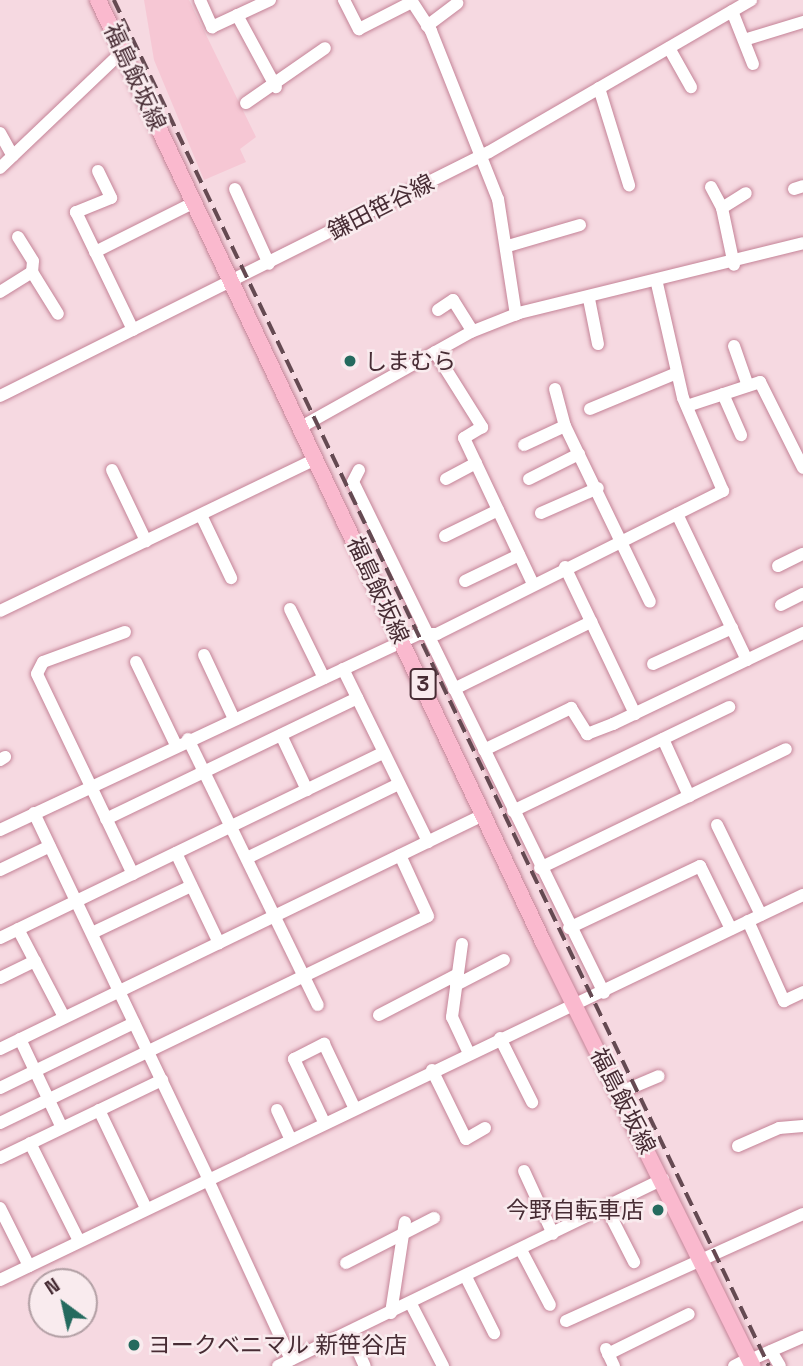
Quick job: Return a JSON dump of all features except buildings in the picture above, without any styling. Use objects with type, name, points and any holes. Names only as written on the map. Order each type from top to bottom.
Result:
[{"type":"main road","name":"福島飯坂線","points":[[98,0],[230,284],[301,427],[574,1004],[663,1179],[751,1362]]},
{"type":"street","points":[[200,0],[212,27],[270,0]]},
{"type":"street","points":[[344,0],[359,29],[411,1],[428,26],[481,156],[508,246],[516,314]]},
{"type":"street","name":"鎌田笹谷線","points":[[0,396],[230,284],[481,156],[751,0]]},
{"type":"street","points":[[428,26],[457,3]]},
{"type":"street","points":[[732,11],[753,64]]},
{"type":"street","points":[[237,15],[276,87]]},
{"type":"street","points":[[744,40],[803,22]]},
{"type":"street","points":[[246,103],[276,87],[325,48]]},
{"type":"street","points":[[669,48],[691,87]]},
{"type":"street","points":[[0,168],[123,51]]},
{"type":"street","points":[[599,88],[629,185]]},
{"type":"street","points":[[0,133],[13,156]]},
{"type":"street","points":[[98,171],[111,198],[76,212],[133,330]]},
{"type":"street","points":[[711,187],[722,208],[734,265]]},
{"type":"street","points":[[235,189],[269,264]]},
{"type":"street","points":[[722,208],[746,193]]},
{"type":"street","points":[[95,252],[193,203]]},
{"type":"street","points":[[508,246],[580,225]]},
{"type":"street","points":[[18,237],[33,261],[32,272],[58,314]]},
{"type":"street","points":[[301,427],[472,331],[516,314],[734,265],[803,243]]},
{"type":"street","points":[[0,292],[32,272]]},
{"type":"street","points":[[0,830],[188,739],[402,642],[428,635],[723,491],[687,406],[657,284]]},
{"type":"street","points":[[589,299],[598,344]]},
{"type":"street","points":[[438,310],[453,300],[472,331]]},
{"type":"street","points":[[734,346],[748,386]]},
{"type":"street","points":[[435,352],[482,427],[464,438],[532,582]]},
{"type":"street","points":[[590,408],[677,373]]},
{"type":"street","points":[[687,406],[760,382],[799,453],[803,468]]},
{"type":"street","points":[[555,389],[565,426],[598,488],[650,602]]},
{"type":"street","points":[[723,394],[741,435]]},
{"type":"street","points":[[524,445],[565,426]]},
{"type":"street","points":[[529,479],[579,454]]},
{"type":"street","points":[[0,611],[316,459]]},
{"type":"street","points":[[446,479],[476,463]]},
{"type":"street","points":[[112,470],[146,541]]},
{"type":"street","points":[[359,470],[353,482],[569,928],[604,993]]},
{"type":"street","points":[[541,513],[598,488]]},
{"type":"street","points":[[446,536],[498,510]]},
{"type":"street","points":[[201,514],[231,578]]},
{"type":"street","points":[[677,514],[747,660]]},
{"type":"street","points":[[778,566],[803,554]]},
{"type":"street","points":[[465,580],[519,555]]},
{"type":"street","points":[[565,567],[635,714]]},
{"type":"street","points":[[781,605],[803,594]]},
{"type":"street","points":[[290,609],[324,678]]},
{"type":"street","points":[[454,689],[591,622]]},
{"type":"street","points":[[653,664],[732,628]]},
{"type":"street","points":[[125,632],[43,662],[37,674],[133,874]]},
{"type":"street","points":[[484,750],[571,708],[587,734],[635,714],[803,633]]},
{"type":"street","points":[[204,655],[234,719]]},
{"type":"street","points":[[136,662],[176,746]]},
{"type":"street","points":[[343,669],[428,842]]},
{"type":"street","points":[[106,819],[357,698]]},
{"type":"street","points":[[513,811],[729,707]]},
{"type":"street","points":[[281,735],[307,790]]},
{"type":"street","points":[[188,739],[318,1005]]},
{"type":"street","points":[[663,739],[689,796]]},
{"type":"street","points":[[541,868],[786,749]]},
{"type":"street","points":[[0,938],[383,753]]},
{"type":"street","points":[[247,858],[399,784]]},
{"type":"street","points":[[34,813],[295,1361]]},
{"type":"street","points":[[0,1049],[485,814]]},
{"type":"street","points":[[717,825],[761,915]]},
{"type":"street","points":[[0,870],[50,846]]},
{"type":"street","points":[[176,853],[219,943]]},
{"type":"street","points":[[0,1123],[428,916],[400,855]]},
{"type":"street","points":[[569,928],[700,866],[731,929]]},
{"type":"street","points":[[92,933],[191,886]]},
{"type":"street","points":[[0,1280],[290,1138],[500,1038],[604,993],[803,895]]},
{"type":"street","points":[[748,921],[784,1001],[803,992]]},
{"type":"street","points":[[18,929],[64,1017]]},
{"type":"street","points":[[461,944],[452,1017],[469,1053]]},
{"type":"street","points":[[379,1015],[504,960]]},
{"type":"street","points":[[0,978],[35,961]]},
{"type":"street","points":[[0,1088],[134,1023]]},
{"type":"street","points":[[500,1038],[532,1102]]},
{"type":"street","points":[[20,1039],[62,1128]]},
{"type":"street","points":[[324,1122],[294,1059],[324,1044],[355,1107]]},
{"type":"street","points":[[432,1070],[466,1139],[485,1128]]},
{"type":"street","points":[[619,1093],[659,1076]]},
{"type":"street","points":[[0,1158],[162,1080]]},
{"type":"street","points":[[99,1110],[146,1208]]},
{"type":"street","points":[[277,1110],[290,1138]]},
{"type":"street","points":[[738,1146],[779,1128],[803,1126]]},
{"type":"street","points":[[30,1143],[79,1241]]},
{"type":"street","points":[[524,1171],[553,1234]]},
{"type":"street","points":[[278,1366],[295,1361],[663,1179]]},
{"type":"street","points":[[606,1207],[634,1262]]},
{"type":"street","points":[[0,1208],[29,1266]]},
{"type":"street","points":[[566,1321],[700,1258],[803,1214]]},
{"type":"street","points":[[346,1263],[404,1228],[434,1217]]},
{"type":"street","points":[[391,1313],[404,1228]]},
{"type":"street","points":[[521,1250],[550,1305]]},
{"type":"street","points":[[466,1277],[494,1333]]},
{"type":"street","points":[[411,1304],[443,1366]]},
{"type":"street","points":[[609,1356],[689,1314]]},
{"type":"street","points":[[350,1333],[365,1366]]},
{"type":"street","points":[[734,1366],[751,1362],[803,1336]]},
{"type":"street","points":[[771,1351],[780,1366]]},
{"type":"shaded area","points":[[144,0],[189,0],[256,137],[240,149],[246,162],[204,180],[154,60]]},
{"type":"railway","points":[[114,0],[769,1366]]},
{"type":"place","name":"しまむら","points":[[350,361]]},
{"type":"place","name":"今野自転車店","points":[[658,1210]]},
{"type":"place","name":"ヨークベニマル 新笹谷店","points":[[134,1345]]}]
